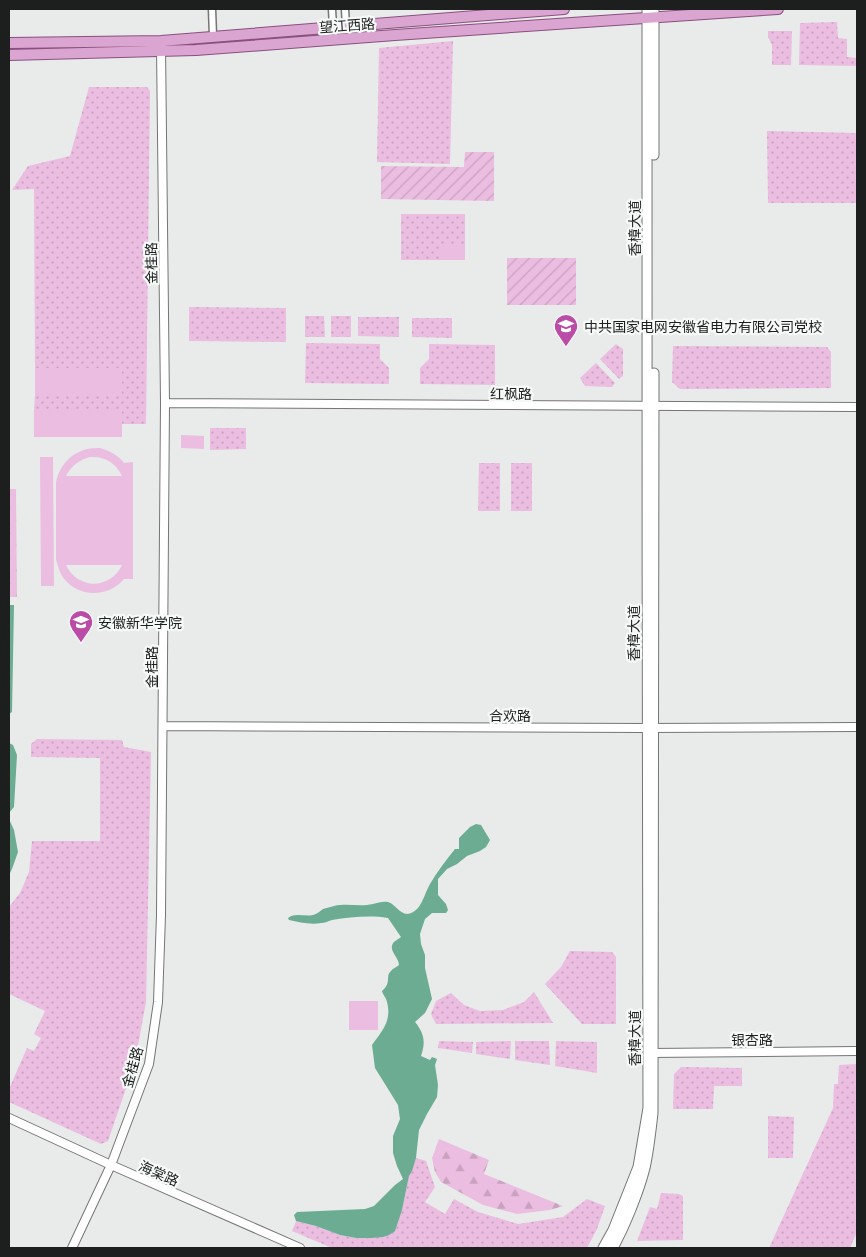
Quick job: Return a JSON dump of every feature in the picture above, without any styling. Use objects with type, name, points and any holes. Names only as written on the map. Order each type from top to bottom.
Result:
[{"type":"main road","name":"望江西路","points":[[9,55],[161,46],[213,36],[564,9]]},
{"type":"main road","name":"望江西路","points":[[9,43],[161,46],[196,50],[650,13],[778,9]]},
{"type":"main road","name":"香樟大道","points":[[603,1248],[613,1230],[638,1167],[648,1108],[650,1053],[650,13]]},
{"type":"main road","name":"香樟大道","points":[[613,1248],[645,1168],[653,1113],[650,1053]]},
{"type":"street","points":[[212,9],[213,36]]},
{"type":"street","points":[[332,9],[333,27]]},
{"type":"street","points":[[345,9],[346,26]]},
{"type":"street","name":"金桂路","points":[[72,1248],[111,1165],[149,1064],[158,1002],[161,915],[165,403],[161,46]]},
{"type":"street","name":"红枫路","points":[[165,403],[857,407]]},
{"type":"street","name":"合欢路","points":[[163,726],[857,727]]},
{"type":"street","name":"银杏路","points":[[650,1053],[857,1051]]},
{"type":"street","name":"海棠路","points":[[9,1118],[300,1248]]},
{"type":"green space","points":[[837,22],[838,38],[847,39],[847,57],[857,58],[857,66],[799,65],[800,23]]},
{"type":"green space","points":[[768,31],[792,31],[791,65],[772,65],[772,45],[768,37]]},
{"type":"green space","points":[[453,41],[450,164],[377,162],[379,48]]},
{"type":"green space","points":[[89,87],[147,87],[150,91],[146,424],[122,424],[122,411],[34,411],[35,394],[122,394],[122,368],[35,368],[34,189],[12,190],[28,166],[70,156]]},
{"type":"green space","points":[[767,131],[857,133],[857,203],[768,203]]},
{"type":"green space","points":[[465,152],[494,152],[494,201],[381,199],[381,166],[464,167]]},
{"type":"green space","points":[[401,214],[465,214],[465,246],[439,246],[439,260],[401,260]]},
{"type":"green space","points":[[439,246],[465,246],[465,260],[439,260]]},
{"type":"green space","points":[[507,258],[576,258],[576,305],[507,305]]},
{"type":"green space","points":[[189,307],[286,308],[286,342],[189,341]]},
{"type":"green space","points":[[305,316],[324,316],[325,337],[305,337]]},
{"type":"green space","points":[[331,316],[351,316],[351,337],[331,337]]},
{"type":"green space","points":[[358,317],[399,317],[399,337],[358,336]]},
{"type":"green space","points":[[412,318],[452,318],[452,338],[412,337]]},
{"type":"green space","points":[[306,343],[380,344],[380,359],[389,368],[389,384],[305,383]]},
{"type":"green space","points":[[429,344],[495,345],[495,385],[420,384],[420,368],[429,359]]},
{"type":"green space","points":[[616,344],[623,349],[623,376],[619,379],[600,359]]},
{"type":"green space","points":[[673,346],[827,347],[831,352],[831,388],[680,389],[672,382]]},
{"type":"green space","points":[[596,363],[615,383],[612,387],[585,386],[580,378]]},
{"type":"green space","points":[[35,368],[122,368],[122,394],[35,394]]},
{"type":"green space","points":[[34,411],[122,411],[122,437],[34,437]]},
{"type":"green space","points":[[210,428],[246,428],[246,449],[210,450]]},
{"type":"green space","points":[[181,435],[204,436],[204,449],[181,448]]},
{"type":"green space","points":[[92,448],[100,448],[110,452],[124,463],[133,462],[133,579],[124,579],[111,589],[95,593],[79,590],[65,580],[58,568],[56,559],[56,482],[58,474],[66,461],[72,456]],"holes":[[[90,457],[109,461],[117,467],[122,476],[66,476],[76,464]],[[66,565],[122,565],[110,579],[94,584],[78,579]]]},
{"type":"green space","points":[[40,457],[53,457],[54,586],[41,586]]},
{"type":"green space","points":[[479,463],[500,463],[500,511],[478,511]]},
{"type":"green space","points":[[511,463],[532,463],[532,511],[511,511]]},
{"type":"green space","points":[[9,489],[16,489],[17,597],[9,597]]},
{"type":"green space","points":[[37,739],[122,740],[124,747],[151,752],[146,1002],[135,1062],[108,1141],[101,1144],[9,1102],[9,1089],[27,1048],[34,1051],[41,1038],[34,1034],[45,1011],[9,994],[9,907],[20,893],[29,872],[32,841],[100,841],[100,758],[31,757],[31,744]]},
{"type":"green space","points":[[570,951],[612,952],[616,957],[616,1024],[582,1024],[545,984],[561,967]]},
{"type":"green space","points":[[534,992],[553,1023],[436,1024],[431,1014],[436,1001],[451,993],[464,1005],[480,1011],[503,1010],[524,1002]]},
{"type":"green space","points":[[349,1001],[378,1001],[378,1030],[349,1030]]},
{"type":"green space","points":[[439,1041],[473,1042],[472,1053],[438,1048]]},
{"type":"green space","points":[[511,1041],[510,1059],[476,1054],[476,1042]]},
{"type":"green space","points":[[515,1041],[549,1041],[550,1065],[515,1060]]},
{"type":"green space","points":[[556,1041],[597,1042],[597,1073],[555,1066]]},
{"type":"green space","points":[[857,1064],[857,1232],[850,1248],[769,1248],[833,1108],[834,1084],[838,1084],[839,1065]]},
{"type":"green space","points":[[681,1067],[742,1068],[742,1086],[714,1086],[713,1109],[673,1109],[674,1074]]},
{"type":"green space","points":[[768,1116],[794,1117],[793,1158],[768,1158]]},
{"type":"green space","points":[[439,1139],[489,1160],[484,1174],[563,1206],[550,1210],[517,1214],[483,1205],[441,1182],[435,1172],[432,1158]]},
{"type":"green space","points":[[416,1158],[426,1161],[435,1187],[425,1202],[445,1214],[454,1199],[478,1212],[518,1224],[563,1217],[587,1199],[605,1206],[597,1229],[587,1248],[332,1248],[292,1231],[296,1221],[340,1235],[371,1238],[402,1210],[409,1176]]},
{"type":"green space","points":[[661,1193],[683,1196],[683,1240],[637,1241],[650,1207],[657,1209]]},
{"type":"shaded area","points":[[9,605],[14,605],[12,712],[9,714]]},
{"type":"shaded area","points":[[9,743],[13,745],[17,755],[14,807],[9,813]]},
{"type":"shaded area","points":[[9,819],[14,830],[18,852],[9,875]]},
{"type":"shaded area","points":[[476,824],[481,825],[490,840],[486,847],[447,869],[438,879],[438,895],[446,904],[448,910],[446,913],[432,913],[425,919],[420,934],[432,999],[425,1013],[415,1022],[423,1038],[421,1056],[430,1060],[432,1057],[437,1059],[435,1065],[438,1085],[437,1097],[419,1130],[416,1158],[409,1176],[402,1210],[395,1231],[383,1237],[356,1238],[296,1221],[294,1215],[297,1212],[365,1209],[374,1206],[403,1179],[393,1153],[393,1136],[400,1119],[398,1105],[375,1068],[372,1045],[387,1020],[387,1000],[382,991],[387,985],[389,973],[399,965],[392,945],[401,937],[388,918],[353,917],[313,924],[289,920],[288,918],[294,915],[313,915],[323,909],[339,905],[368,905],[384,902],[392,904],[401,912],[408,914],[413,912],[420,906],[430,884],[442,866],[455,849],[459,849],[459,838]]},
{"type":"place","name":"中共国家电网安徽省电力有限公司党校","points":[[566,347]]},
{"type":"place","name":"安徽新华学院","points":[[81,643]]}]
